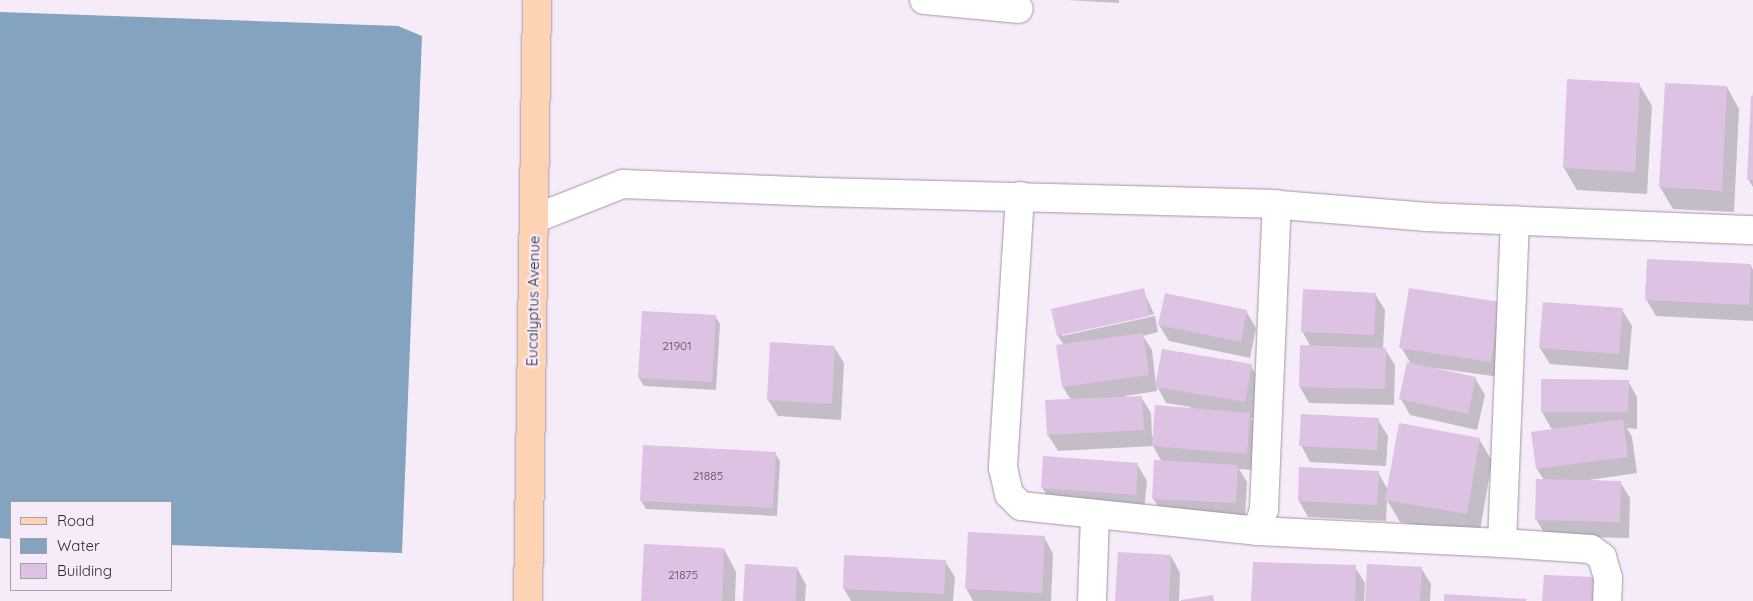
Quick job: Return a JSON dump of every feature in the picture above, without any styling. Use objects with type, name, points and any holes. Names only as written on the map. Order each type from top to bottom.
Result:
[{"type":"main road","name":"Eucalyptus Avenue","points":[[528,601],[537,0]]},
{"type":"street","points":[[924,0],[1019,9]]},
{"type":"street","points":[[534,219],[623,184],[1277,204],[1427,217],[1753,230]]},
{"type":"street","points":[[1020,196],[1003,468],[1009,494],[1021,506],[1257,531],[1591,549],[1602,557],[1608,578],[1607,601]]},
{"type":"street","points":[[1257,531],[1264,509],[1277,204]]},
{"type":"street","points":[[1502,543],[1515,220]]},
{"type":"street","points":[[1092,601],[1094,514]]},
{"type":"water","points":[[0,12],[398,26],[422,36],[402,553],[172,545],[172,501],[10,501],[10,539],[0,538]]},
{"type":"building","points":[[1567,79],[1640,83],[1635,172],[1563,168]]},
{"type":"building","points":[[1665,83],[1727,86],[1722,191],[1659,187]]},
{"type":"building","points":[[1751,96],[1753,96],[1753,180],[1747,180]]},
{"type":"building","points":[[1647,259],[1751,264],[1749,305],[1645,300]]},
{"type":"building","points":[[1144,288],[1150,316],[1057,336],[1051,309]]},
{"type":"building","points":[[1409,288],[1500,302],[1491,362],[1399,348]]},
{"type":"building","points":[[1303,289],[1376,293],[1374,335],[1301,332]]},
{"type":"building","points":[[1165,293],[1247,310],[1241,342],[1158,325]]},
{"type":"building","points":[[1543,302],[1623,308],[1619,354],[1539,348]]},
{"type":"building","points":[[642,311],[716,315],[712,382],[638,378]]},
{"type":"building","points":[[1143,333],[1149,375],[1062,387],[1056,345]]},
{"type":"building","points":[[770,342],[835,346],[832,404],[767,400]]},
{"type":"building","points":[[1300,345],[1386,348],[1385,389],[1299,387]]},
{"type":"building","points":[[1162,349],[1252,364],[1245,402],[1155,387]]},
{"type":"building","points":[[1407,362],[1476,377],[1468,414],[1399,399]]},
{"type":"building","points":[[1541,379],[1629,380],[1628,412],[1541,412]]},
{"type":"building","points":[[1142,396],[1144,430],[1047,435],[1045,400]]},
{"type":"building","points":[[1155,405],[1250,413],[1247,454],[1152,446]]},
{"type":"building","points":[[1301,414],[1379,418],[1377,450],[1299,446]]},
{"type":"building","points":[[1623,419],[1628,457],[1536,469],[1531,432]]},
{"type":"building","points":[[1399,423],[1480,438],[1467,514],[1385,500]]},
{"type":"building","points":[[643,445],[776,452],[773,508],[640,501]]},
{"type":"building","points":[[1043,456],[1138,463],[1136,495],[1041,488]]},
{"type":"building","points":[[1154,460],[1238,465],[1236,503],[1152,499]]},
{"type":"building","points":[[1299,467],[1379,471],[1377,505],[1298,501]]},
{"type":"building","points":[[1536,479],[1621,481],[1620,522],[1535,520]]},
{"type":"building","points":[[968,532],[1045,536],[1042,593],[965,589]]},
{"type":"building","points":[[644,544],[724,548],[722,601],[641,601]]},
{"type":"building","points":[[1118,552],[1171,555],[1169,601],[1115,601]]},
{"type":"building","points":[[844,555],[946,560],[944,594],[843,589]]},
{"type":"building","points":[[1253,562],[1356,565],[1355,601],[1251,601]]},
{"type":"building","points":[[745,564],[797,567],[796,601],[743,601]]},
{"type":"building","points":[[1367,564],[1422,567],[1420,601],[1365,601]]},
{"type":"building","points":[[1544,575],[1595,577],[1594,601],[1542,601]]},
{"type":"building","points":[[1444,594],[1526,599],[1526,601],[1444,601]]},
{"type":"building","points":[[1213,595],[1214,601],[1181,601],[1181,600]]}]
